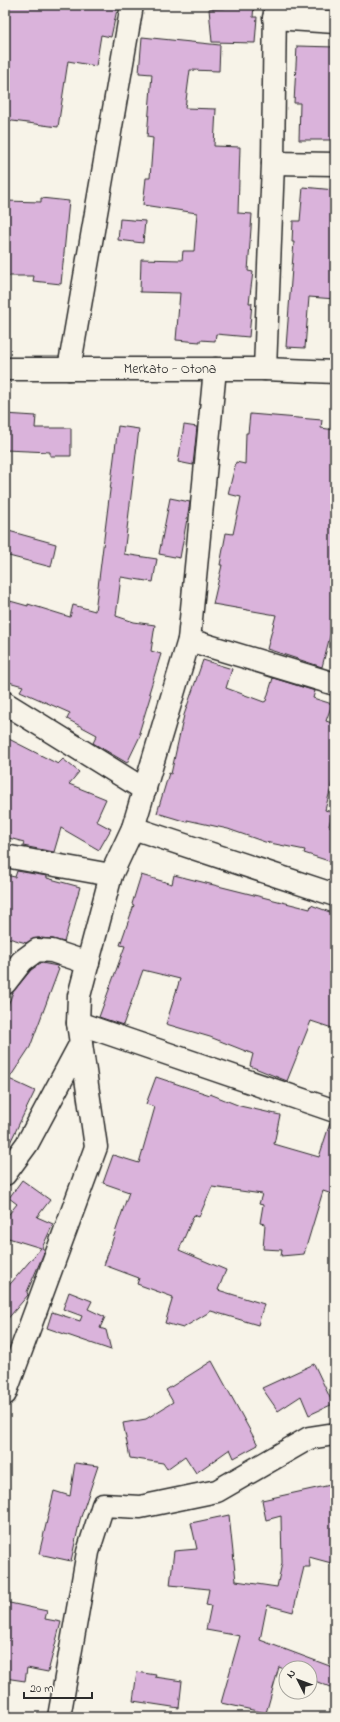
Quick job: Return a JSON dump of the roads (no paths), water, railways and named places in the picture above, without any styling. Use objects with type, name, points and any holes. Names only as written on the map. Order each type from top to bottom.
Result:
[{"type":"street","points":[[69,369],[132,5]]},
{"type":"street","points":[[265,369],[273,163],[274,11],[335,22]]},
{"type":"street","points":[[273,163],[335,164]]},
{"type":"street","name":"Merkato - Otona","points":[[5,369],[265,369],[335,372]]},
{"type":"street","points":[[5,1394],[96,1147],[79,1033],[79,996],[110,875],[134,828],[189,640],[215,369]]},
{"type":"street","points":[[189,640],[335,684]]},
{"type":"street","points":[[5,703],[145,790]]},
{"type":"street","points":[[134,828],[335,895]]},
{"type":"street","points":[[5,856],[110,875]]},
{"type":"street","points":[[5,983],[22,961],[37,950],[52,950],[88,963]]},
{"type":"street","points":[[79,1033],[335,1111]]},
{"type":"street","points":[[5,1174],[27,1144],[79,1033]]},
{"type":"street","points":[[59,1717],[88,1552],[103,1504],[140,1507],[217,1491],[309,1438],[335,1434]]}]
